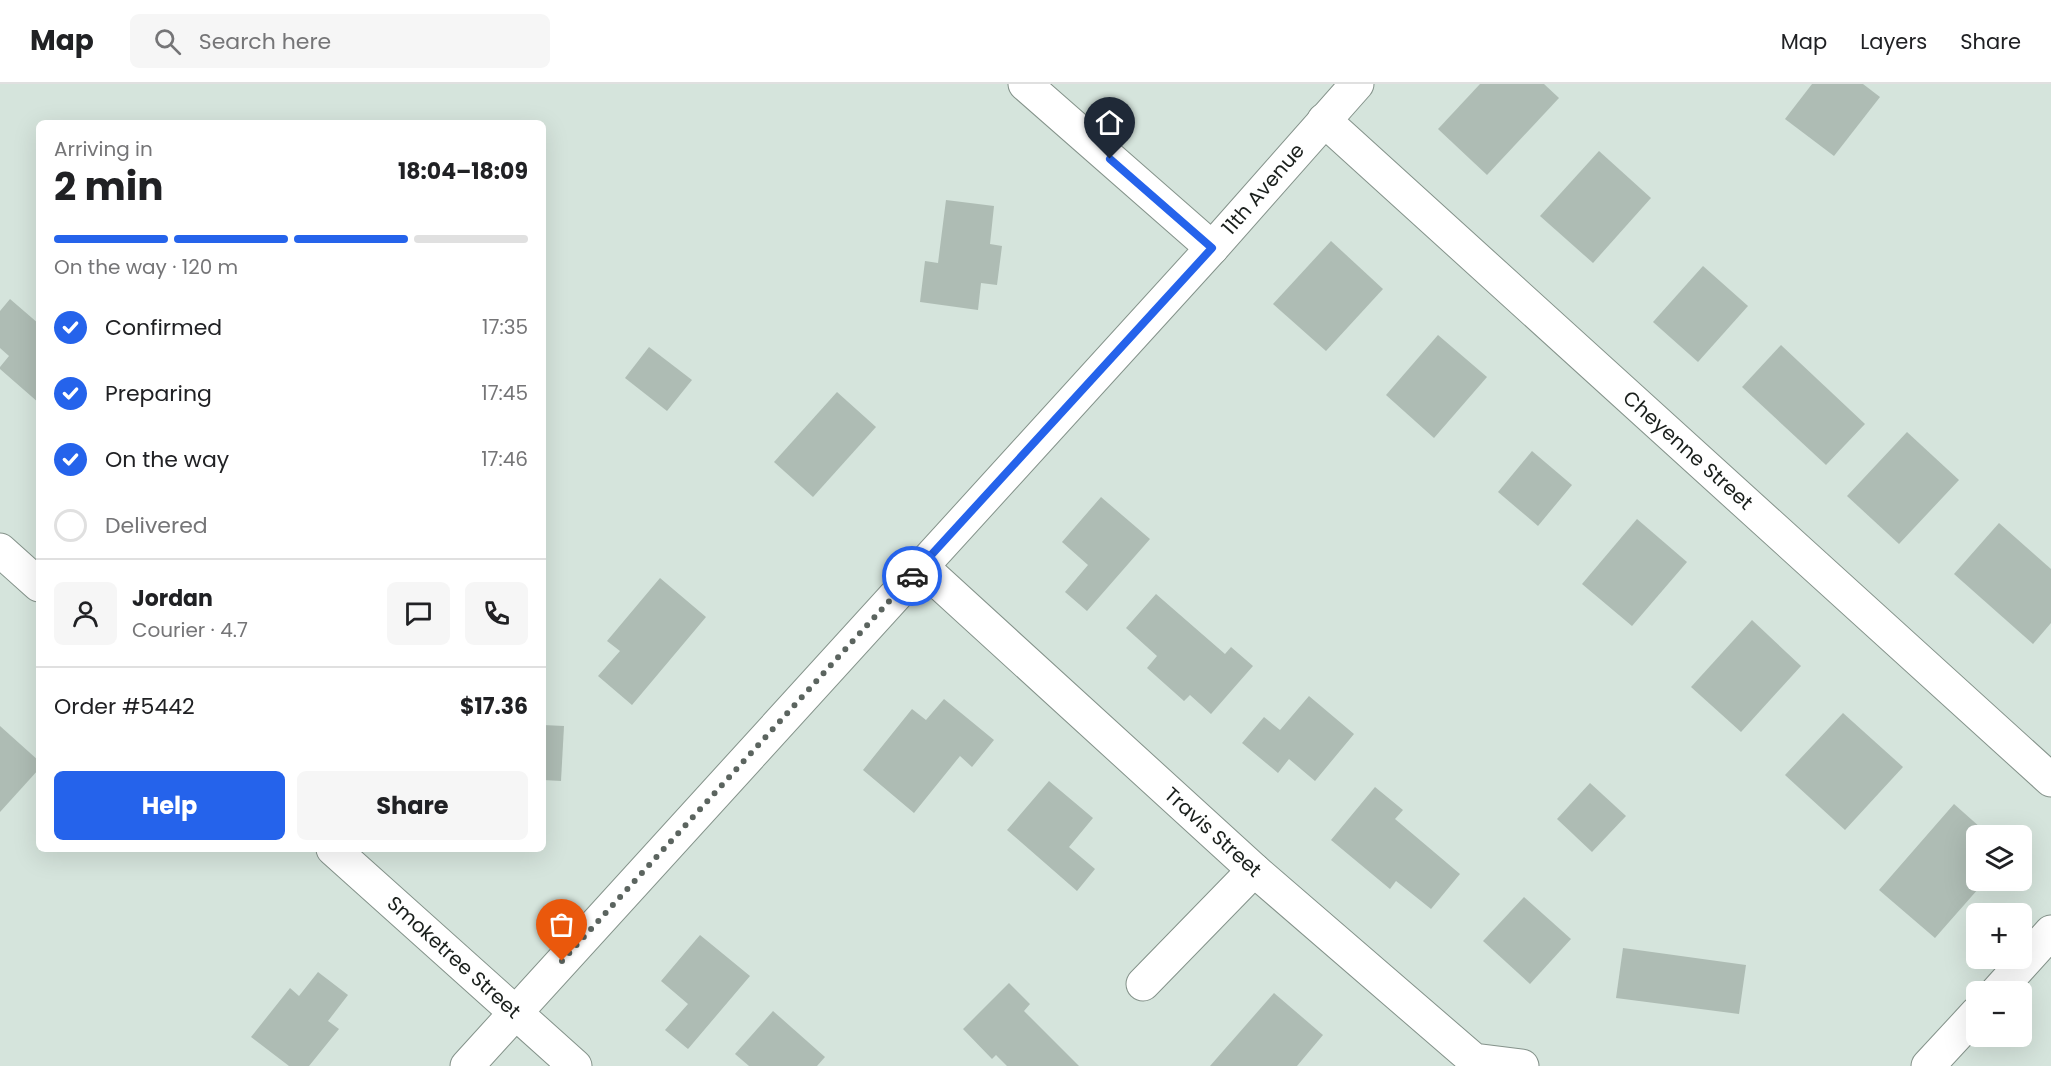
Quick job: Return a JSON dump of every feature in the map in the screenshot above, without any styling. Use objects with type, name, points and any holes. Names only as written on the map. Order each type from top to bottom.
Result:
[{"type":"street","points":[[1025,84],[1212,248]]},
{"type":"street","name":"11th Avenue","points":[[466,1066],[1212,248],[1357,84]]},
{"type":"street","name":"Cheyenne Street","points":[[1324,120],[2051,780]]},
{"type":"street","points":[[0,550],[36,582]]},
{"type":"street","name":"Travis Street","points":[[921,566],[1254,870],[1473,1060],[1522,1066]]},
{"type":"street","name":"Smoketree Street","points":[[336,852],[575,1066]]},
{"type":"street","points":[[1143,984],[1254,870]]},
{"type":"street","points":[[2006,981],[2051,932]]},
{"type":"street","points":[[1928,1066],[1966,1025]]},
{"type":"building","points":[[1480,84],[1544,84],[1559,98],[1487,175],[1438,129]]},
{"type":"building","points":[[1812,84],[1863,84],[1880,97],[1834,156],[1785,119]]},
{"type":"building","points":[[1599,151],[1651,198],[1593,263],[1540,216]]},
{"type":"building","points":[[946,200],[994,206],[990,244],[1002,246],[997,285],[981,283],[978,310],[920,302],[925,261],[938,263]]},
{"type":"building","points":[[1331,241],[1383,289],[1326,351],[1273,304]]},
{"type":"building","points":[[1703,266],[1748,306],[1698,362],[1653,322]]},
{"type":"building","points":[[10,299],[36,321],[36,400],[0,369],[9,356],[0,348],[0,311]]},
{"type":"building","points":[[1438,335],[1487,377],[1434,438],[1386,395]]},
{"type":"building","points":[[1781,345],[1865,424],[1826,465],[1742,387]]},
{"type":"building","points":[[649,347],[692,380],[667,411],[625,378]]},
{"type":"building","points":[[837,392],[876,427],[813,497],[774,462]]},
{"type":"building","points":[[1907,432],[1959,480],[1899,544],[1847,496]]},
{"type":"building","points":[[1532,451],[1572,485],[1538,526],[1498,492]]},
{"type":"building","points":[[1101,497],[1150,539],[1087,611],[1065,592],[1088,565],[1062,542]]},
{"type":"building","points":[[1637,519],[1687,562],[1632,626],[1582,584]]},
{"type":"building","points":[[1999,523],[2051,569],[2051,623],[2033,644],[1954,574]]},
{"type":"building","points":[[660,578],[706,617],[632,705],[598,676],[620,651],[607,641]]},
{"type":"building","points":[[1156,594],[1225,654],[1231,647],[1253,666],[1211,714],[1190,695],[1184,701],[1147,668],[1157,656],[1126,628]]},
{"type":"building","points":[[1752,620],[1801,666],[1741,732],[1691,687]]},
{"type":"building","points":[[1309,696],[1354,734],[1315,781],[1289,759],[1278,773],[1242,743],[1264,717],[1280,730]]},
{"type":"building","points":[[944,699],[994,740],[972,767],[960,756],[914,813],[863,770],[912,709],[926,720]]},
{"type":"building","points":[[1843,713],[1903,767],[1845,830],[1785,775]]},
{"type":"building","points":[[546,725],[564,726],[561,781],[546,780]]},
{"type":"building","points":[[0,726],[36,758],[36,772],[0,812]]},
{"type":"building","points":[[1049,781],[1093,818],[1069,847],[1095,869],[1077,891],[1007,830]]},
{"type":"building","points":[[1590,783],[1626,816],[1592,852],[1557,819]]},
{"type":"building","points":[[1375,787],[1403,810],[1395,819],[1460,874],[1431,909],[1396,881],[1390,889],[1331,840]]},
{"type":"building","points":[[1954,804],[1978,825],[1966,825],[1966,891],[1976,891],[1935,938],[1879,890]]},
{"type":"building","points":[[1524,897],[1571,939],[1530,984],[1483,941]]},
{"type":"building","points":[[700,935],[750,976],[688,1049],[665,1030],[688,1004],[661,981]]},
{"type":"building","points":[[1623,948],[1746,965],[1739,1014],[1616,998]]},
{"type":"building","points":[[318,972],[348,995],[328,1021],[339,1029],[309,1066],[289,1066],[251,1037],[290,988],[299,996]]},
{"type":"building","points":[[1009,983],[1030,1004],[1024,1011],[1079,1066],[1007,1066],[996,1055],[992,1059],[963,1029]]},
{"type":"building","points":[[1274,993],[1323,1035],[1297,1066],[1210,1066]]},
{"type":"building","points":[[773,1011],[825,1057],[817,1066],[749,1066],[735,1054]]},
{"type":"way so far","points":[[562,961],[912,576]]},
{"type":"route","points":[[912,576],[1212,248],[1110,159]]}]
